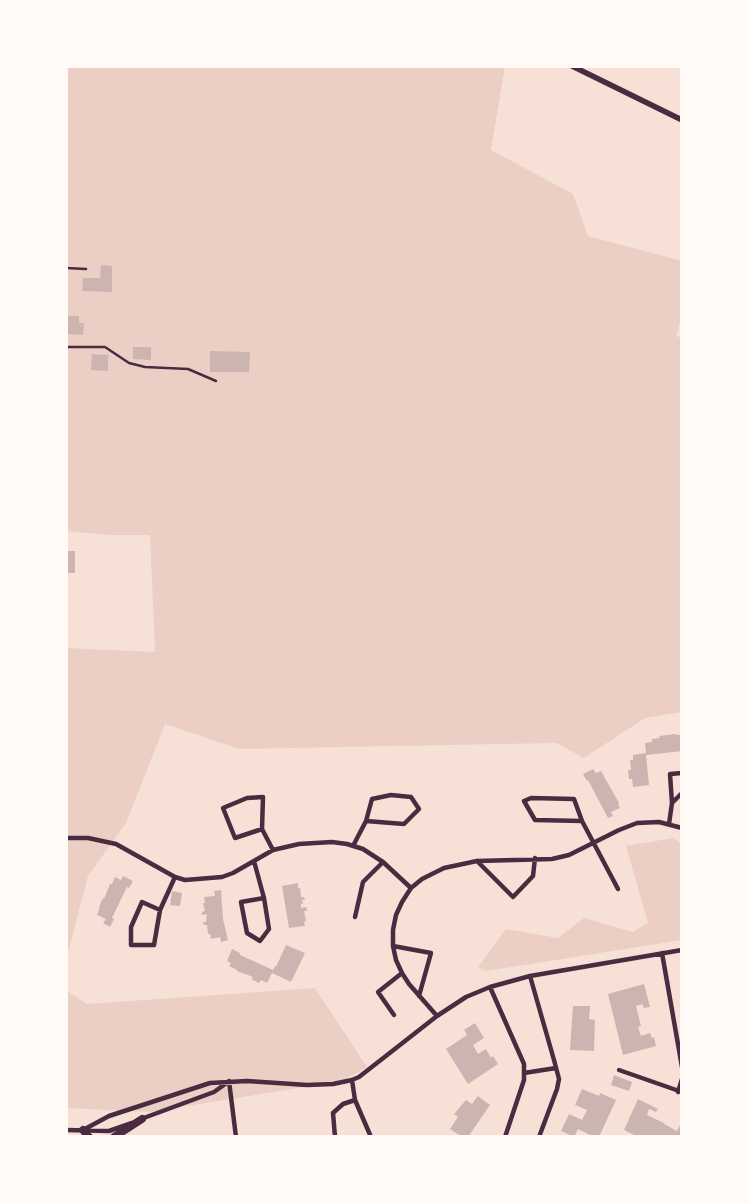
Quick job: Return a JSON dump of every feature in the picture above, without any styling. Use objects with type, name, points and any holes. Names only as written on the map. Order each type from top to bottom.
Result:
[{"type":"highway","points":[[114,1137],[142,1119]]},
{"type":"street","points":[[572,66],[682,120]]},
{"type":"street","points":[[668,824],[672,803],[670,774],[682,773]]},
{"type":"street","points":[[672,803],[682,793]]},
{"type":"street","points":[[353,846],[366,821],[372,799],[391,796],[411,797],[420,809],[404,824],[366,821]]},
{"type":"street","points":[[262,829],[235,838],[223,808],[248,798],[262,797],[262,829],[273,850]]},
{"type":"street","points":[[582,821],[535,820],[524,801],[531,798],[574,799],[582,821],[618,889]]},
{"type":"street","points":[[437,1016],[402,973],[396,960],[393,946],[393,930],[396,915],[411,888],[422,879],[434,872],[476,861],[552,858],[569,855],[637,823],[658,822],[682,828]]},
{"type":"street","points":[[66,838],[88,838],[116,844],[174,877],[184,880],[222,877],[234,873],[273,850],[315,842],[332,842],[363,849],[382,862],[411,888]]},
{"type":"street","points":[[476,861],[513,896],[533,876],[535,858]]},
{"type":"street","points":[[254,861],[264,898],[269,929],[260,941],[247,933],[241,902],[264,898]]},
{"type":"street","points":[[355,917],[363,882],[382,862]]},
{"type":"street","points":[[160,910],[142,902],[131,927],[131,945],[154,945],[160,910],[174,877]]},
{"type":"street","points":[[393,946],[431,953],[419,996]]},
{"type":"street","points":[[86,1134],[109,1116],[210,1083],[229,1081],[307,1085],[333,1084],[352,1080],[359,1077],[437,1016],[466,997],[530,976],[682,950]]},
{"type":"street","points":[[662,953],[682,1067]]},
{"type":"street","points":[[394,1015],[378,992],[402,973]]},
{"type":"street","points":[[530,976],[558,1079],[557,1089],[539,1137]]},
{"type":"street","points":[[490,988],[524,1064],[524,1080],[504,1137]]},
{"type":"street","points":[[675,1026],[682,1024]]},
{"type":"street","points":[[524,1073],[556,1068]]},
{"type":"street","points":[[619,1070],[680,1092],[682,1079]]},
{"type":"street","points":[[352,1080],[355,1100],[371,1137]]},
{"type":"street","points":[[66,1130],[86,1134],[109,1131],[214,1092],[229,1081]]},
{"type":"street","points":[[229,1081],[236,1137]]},
{"type":"street","points":[[335,1137],[333,1114],[343,1104],[355,1100]]},
{"type":"lane","points":[[66,268],[86,269]]},
{"type":"lane","points":[[66,347],[105,348],[129,362],[145,366],[188,369],[216,381]]},
{"type":"shaded area","points":[[66,66],[505,66],[491,150],[573,194],[588,236],[682,261],[682,315],[676,337],[682,336],[682,712],[645,718],[584,758],[556,743],[239,749],[165,724],[126,823],[88,876],[66,960],[66,648],[155,652],[150,535],[111,535],[66,531]]},
{"type":"shaded area","points":[[673,838],[682,844],[682,940],[486,971],[478,967],[506,929],[558,938],[584,918],[633,932],[648,923],[626,846]]},
{"type":"shaded area","points":[[315,988],[367,1067],[342,1081],[150,1112],[66,1108],[66,990],[87,1004]]},
{"type":"building","points":[[101,265],[112,266],[112,292],[82,291],[83,278],[100,278]]},
{"type":"building","points":[[66,316],[79,316],[79,323],[84,323],[83,335],[66,334]]},
{"type":"building","points":[[133,347],[151,347],[151,360],[133,359]]},
{"type":"building","points":[[210,351],[250,352],[249,372],[210,372]]},
{"type":"building","points":[[92,354],[108,355],[108,371],[91,370]]},
{"type":"building","points":[[66,551],[75,551],[75,573],[66,573]]},
{"type":"building","points":[[682,735],[682,751],[646,755],[649,785],[633,787],[632,779],[629,779],[628,770],[631,770],[630,760],[633,760],[633,755],[646,753],[645,743],[652,742],[652,739],[660,738],[659,736]]},
{"type":"building","points":[[593,769],[596,773],[601,771],[619,803],[620,808],[611,812],[613,816],[608,818],[583,774]]},
{"type":"building","points":[[123,876],[133,881],[125,891],[112,918],[114,919],[110,927],[103,923],[106,919],[97,915],[99,907],[115,877],[121,880]]},
{"type":"building","points":[[298,883],[301,897],[304,897],[305,900],[302,900],[301,908],[306,907],[307,911],[304,911],[305,926],[289,928],[282,886]]},
{"type":"building","points":[[221,890],[223,919],[228,940],[221,942],[220,937],[211,939],[210,934],[208,934],[207,925],[204,925],[203,922],[206,922],[207,914],[202,915],[202,912],[205,911],[204,897],[215,896],[214,891]]},
{"type":"building","points":[[172,891],[182,893],[180,906],[170,905]]},
{"type":"building","points":[[286,945],[305,953],[291,982],[272,973],[267,983],[261,980],[259,983],[251,979],[253,977],[229,966],[231,963],[227,961],[232,949],[240,953],[240,955],[273,970]]},
{"type":"building","points":[[644,984],[650,1007],[644,1008],[642,1004],[636,1006],[641,1026],[638,1027],[641,1036],[650,1033],[652,1038],[654,1037],[656,1046],[623,1055],[608,994]]},
{"type":"building","points":[[573,1006],[590,1006],[589,1019],[595,1020],[594,1051],[570,1050]]},
{"type":"building","points":[[475,1023],[484,1038],[473,1045],[478,1054],[486,1049],[491,1058],[493,1056],[498,1064],[468,1084],[446,1049],[467,1035],[464,1030]]},
{"type":"building","points":[[614,1075],[632,1082],[629,1091],[611,1085]]},
{"type":"building","points":[[582,1089],[599,1096],[600,1093],[616,1100],[599,1137],[594,1137],[578,1129],[574,1137],[561,1131],[569,1114],[582,1120],[587,1110],[575,1105]]},
{"type":"building","points":[[478,1096],[490,1105],[468,1137],[462,1137],[450,1129],[458,1117],[454,1114],[466,1100],[472,1104]]},
{"type":"building","points":[[638,1099],[658,1109],[656,1112],[649,1109],[647,1115],[677,1131],[682,1121],[682,1137],[638,1137],[624,1130]]}]
